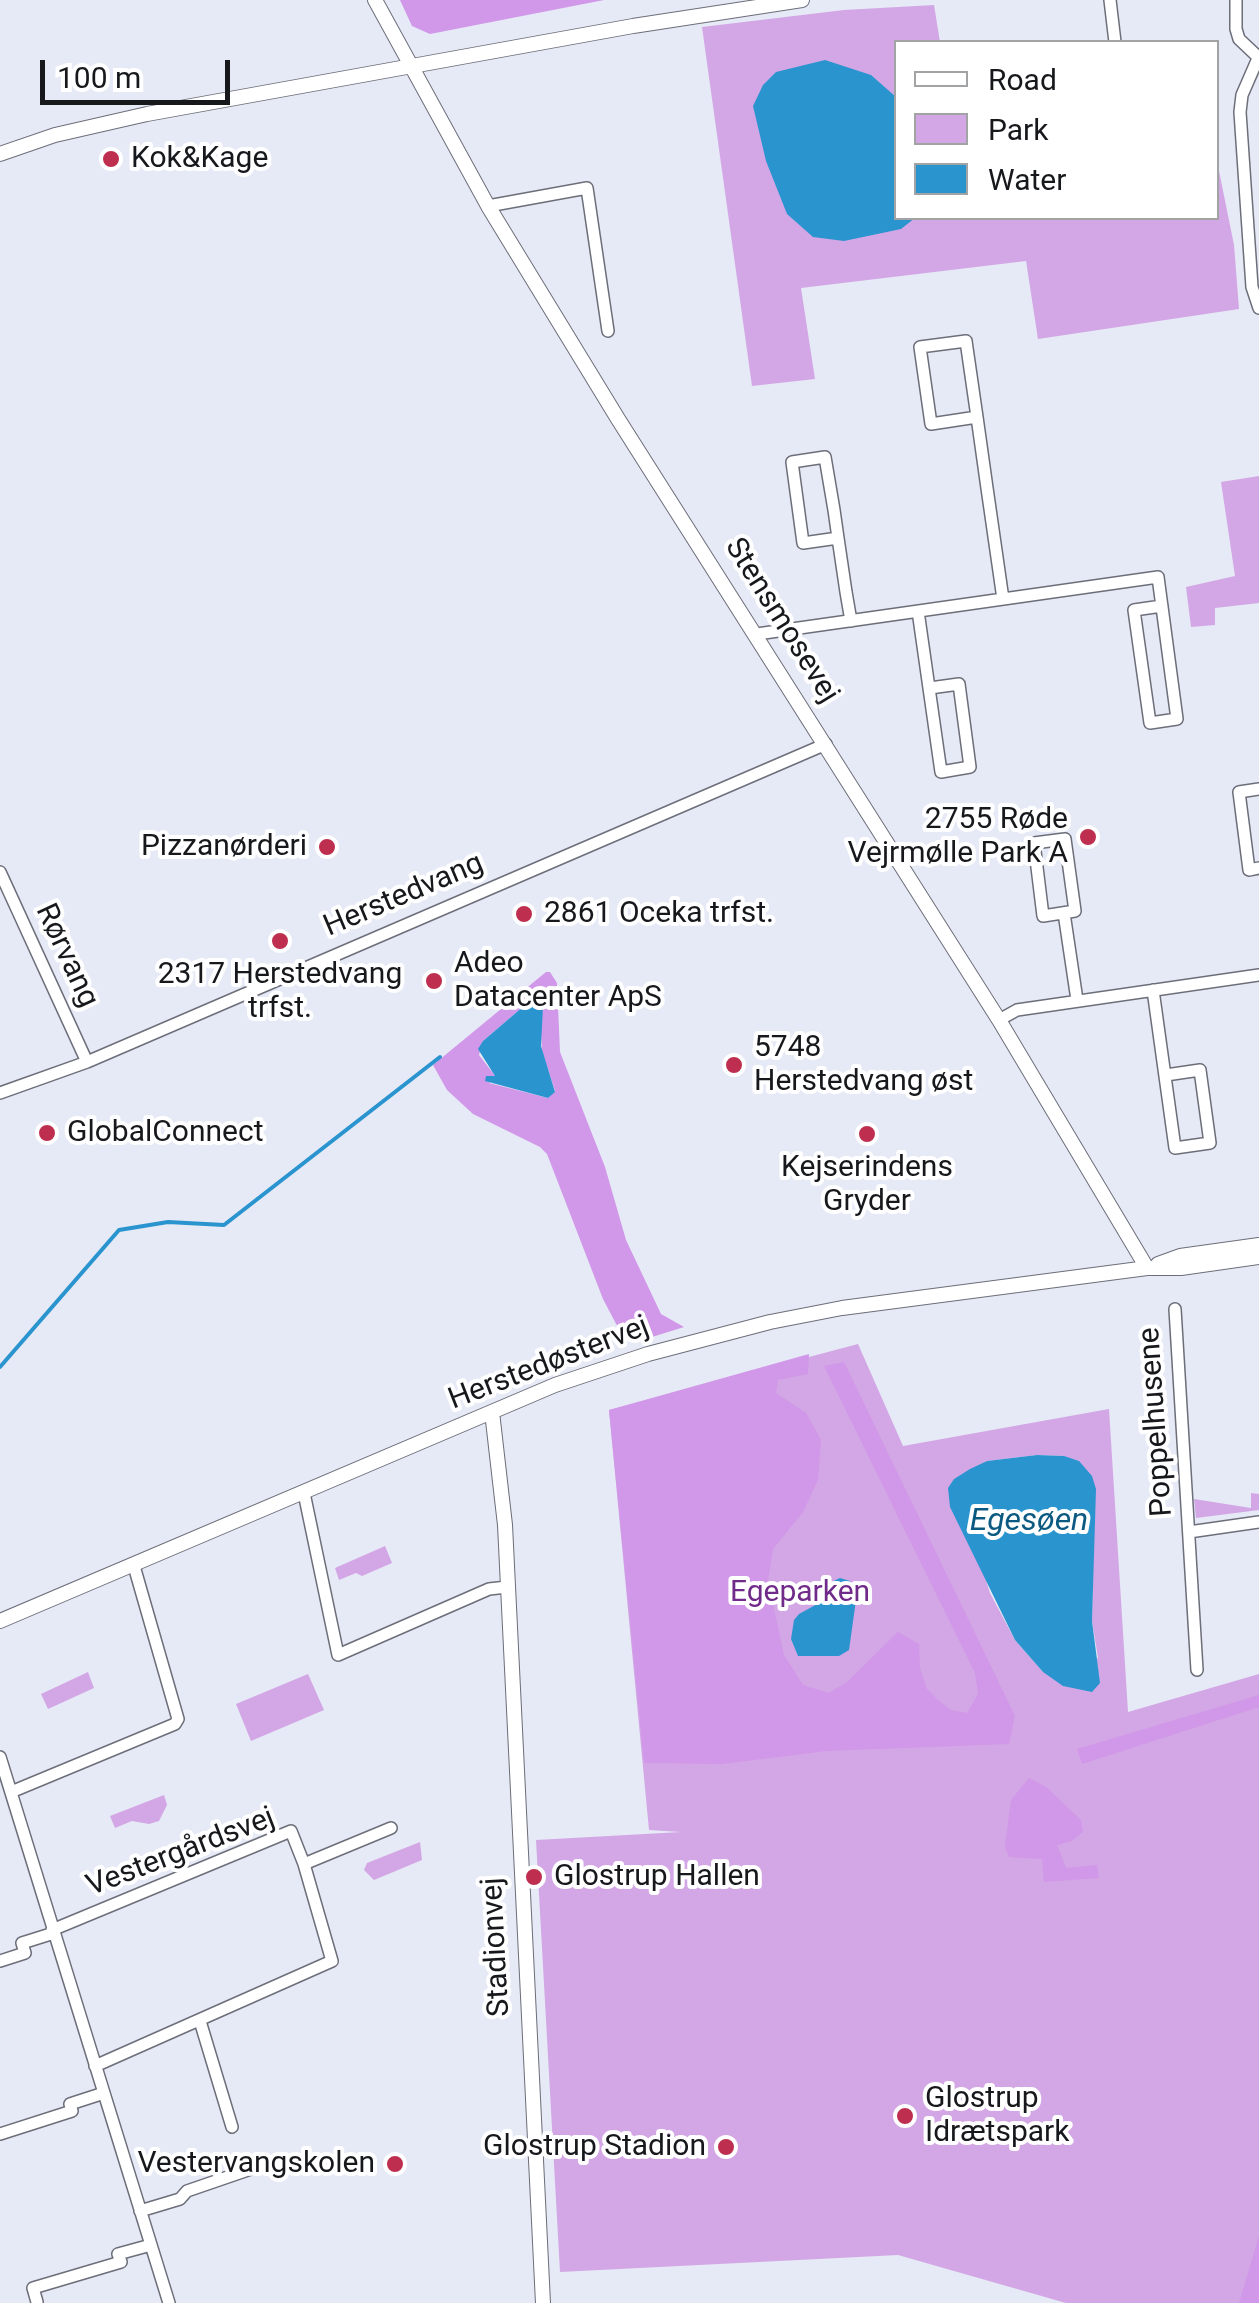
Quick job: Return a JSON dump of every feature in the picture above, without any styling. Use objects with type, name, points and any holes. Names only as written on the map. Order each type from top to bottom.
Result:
[{"type":"street","name":"Stensmosevej","points":[[375,0],[488,206],[999,1020],[1148,1268]]},
{"type":"street","points":[[0,154],[147,114],[408,65],[802,0]]},
{"type":"street","points":[[1110,0],[1116,40]]},
{"type":"street","points":[[1236,0],[1239,38],[1259,57],[1242,95],[1240,112],[1252,287],[1259,308]]},
{"type":"street","points":[[488,206],[588,188],[608,331]]},
{"type":"street","points":[[977,417],[931,424],[920,347],[966,341],[977,417],[1003,599]]},
{"type":"street","points":[[838,538],[803,543],[792,462],[826,458],[838,538],[850,621]]},
{"type":"street","points":[[757,634],[1158,577],[1162,606],[1177,719],[1150,723],[1134,610],[1162,606]]},
{"type":"street","points":[[918,612],[941,772],[970,767],[960,684],[930,688]]},
{"type":"street","name":"Herstedvang","points":[[0,1093],[87,1062],[826,744]]},
{"type":"street","points":[[1259,789],[1239,792],[1249,870],[1259,868]]},
{"type":"street","points":[[1065,839],[1075,911],[1064,913],[1044,916],[1034,844],[1065,839]]},
{"type":"street","name":"Rørvang","points":[[0,872],[87,1062]]},
{"type":"street","points":[[1064,913],[1077,1000]]},
{"type":"street","points":[[999,1020],[1018,1010],[1259,975]]},
{"type":"street","points":[[1153,990],[1175,1148],[1210,1143],[1200,1070],[1166,1075]]},
{"type":"street","name":"Herstedøstervej","points":[[1148,1268],[1180,1256],[1259,1244]]},
{"type":"street","name":"Herstedøstervej","points":[[0,1621],[552,1386],[648,1354],[842,1308],[1259,1257]]},
{"type":"street","name":"Poppelhusene","points":[[1175,1309],[1197,1670]]},
{"type":"street","name":"Stadionvej","points":[[492,1412],[506,1526],[543,2303]]},
{"type":"street","points":[[304,1493],[338,1655],[489,1589],[507,1588]]},
{"type":"street","name":"Poppelhusene","points":[[1190,1532],[1259,1522]]},
{"type":"street","points":[[11,1792],[175,1724],[178,1719],[134,1566]]},
{"type":"street","points":[[1,1765],[169,2303]]},
{"type":"street","points":[[304,1864],[391,1828]]},
{"type":"street","name":"Vestergårdsvej","points":[[0,1961],[25,1953],[22,1943],[291,1831],[332,1961],[95,2066]]},
{"type":"street","points":[[200,2020],[232,2127]]},
{"type":"street","points":[[0,2134],[72,2111],[70,2104],[104,2093]]},
{"type":"street","points":[[140,2211],[180,2198],[188,2190],[251,2170]]},
{"type":"street","points":[[37,2302],[32,2288],[120,2262],[118,2254],[151,2245]]},
{"type":"green space","points":[[934,5],[940,40],[894,40],[894,220],[1219,220],[1219,171],[1234,245],[1239,309],[1038,339],[1026,261],[801,288],[815,379],[752,386],[702,27],[844,10]]},
{"type":"green space","points":[[1259,476],[1259,603],[1215,608],[1215,625],[1191,627],[1186,587],[1235,576],[1221,482]]},
{"type":"green space","name":"Glostrup Idrætspark","points":[[858,1344],[903,1446],[1109,1409],[1128,1712],[1259,1674],[1259,2244],[1242,2303],[1066,2303],[898,2255],[560,2272],[536,1840],[681,1832],[649,1830],[609,1410]],"holes":[[[1064,1456],[1094,1510],[1092,1621],[1098,1658],[1043,1672],[1015,1640],[990,1593],[954,1479],[987,1461]]]},
{"type":"green space","points":[[1251,1493],[1259,1494],[1259,1510],[1196,1518],[1194,1499],[1251,1508]]},
{"type":"green space","points":[[385,1546],[392,1563],[362,1576],[356,1573],[339,1580],[335,1568]]},
{"type":"green space","points":[[88,1672],[94,1688],[48,1709],[41,1694]]},
{"type":"green space","points":[[308,1674],[324,1710],[251,1741],[236,1704]]},
{"type":"green space","points":[[164,1795],[167,1805],[159,1821],[132,1821],[115,1828],[110,1816]]},
{"type":"green space","points":[[420,1842],[422,1860],[374,1880],[364,1870],[367,1863]]},
{"type":"shaded area","points":[[400,0],[604,0],[430,34],[412,26]]},
{"type":"shaded area","points":[[550,972],[557,983],[560,1052],[605,1167],[626,1240],[661,1314],[684,1327],[636,1342],[623,1337],[603,1299],[547,1154],[473,1114],[447,1090],[433,1065]],"holes":[[[532,999],[539,999],[542,1051],[555,1091],[548,1098],[489,1083],[496,1077],[479,1055],[483,1041]]]},
{"type":"shaded area","points":[[809,1354],[808,1374],[778,1380],[776,1393],[806,1413],[821,1440],[818,1480],[803,1512],[773,1549],[768,1581],[784,1655],[803,1685],[829,1693],[847,1682],[898,1632],[919,1644],[920,1668],[927,1689],[939,1701],[951,1710],[967,1713],[978,1694],[975,1673],[824,1366],[844,1362],[1015,1716],[1009,1744],[826,1751],[722,1764],[644,1763],[609,1410]]},
{"type":"shaded area","points":[[1259,1695],[1259,1707],[1082,1764],[1077,1749]]},
{"type":"shaded area","points":[[1029,1778],[1046,1787],[1081,1820],[1083,1832],[1072,1841],[1057,1845],[1066,1868],[1097,1865],[1099,1878],[1044,1882],[1042,1859],[1009,1857],[1005,1847],[1011,1800]]},
{"type":"shaded area","points":[[1259,2236],[1259,2303],[1239,2303]]},
{"type":"water","points":[[825,60],[871,75],[894,95],[894,220],[912,220],[901,229],[844,241],[813,237],[787,214],[766,161],[753,106],[763,85],[776,72]]},
{"type":"water","points":[[532,999],[539,999],[543,1006],[541,1046],[555,1092],[548,1098],[485,1081],[486,1076],[495,1076],[478,1049]]},
{"type":"water","name":"Egesøen","points":[[1037,1455],[1079,1461],[1092,1476],[1096,1489],[1092,1621],[1100,1683],[1092,1692],[1063,1686],[1043,1672],[1015,1640],[950,1507],[948,1488],[970,1469],[987,1461]]},
{"type":"water","points":[[840,1578],[850,1581],[856,1600],[849,1650],[839,1656],[798,1656],[791,1639],[794,1620],[819,1603],[829,1583]]},
{"type":"waterway","points":[[0,1367],[119,1230],[168,1222],[224,1225],[440,1057]]},
{"type":"place","name":"Kok&Kage","points":[[111,159]]},
{"type":"place","name":"2755 Røde Vejrmølle Park A","points":[[1088,837]]},
{"type":"place","name":"Pizzanørderi","points":[[327,847]]},
{"type":"place","name":"2861 Oceka trfst.","points":[[524,914]]},
{"type":"place","name":"2317 Herstedvang trfst.","points":[[280,941]]},
{"type":"place","name":"Adeo Datacenter ApS","points":[[434,981]]},
{"type":"place","name":"5748 Herstedvang øst","points":[[734,1065]]},
{"type":"place","name":"GlobalConnect","points":[[47,1133]]},
{"type":"place","name":"Kejserindens Gryder","points":[[867,1134]]},
{"type":"place","name":"Glostrup Hallen","points":[[534,1877]]},
{"type":"place","name":"Glostrup Idrætspark","points":[[905,2116]]},
{"type":"place","name":"Glostrup Stadion","points":[[726,2147]]},
{"type":"place","name":"Vestervangskolen","points":[[395,2164]]},
{"type":"park label","name":"Egeparken","points":[[800,1593]]}]
